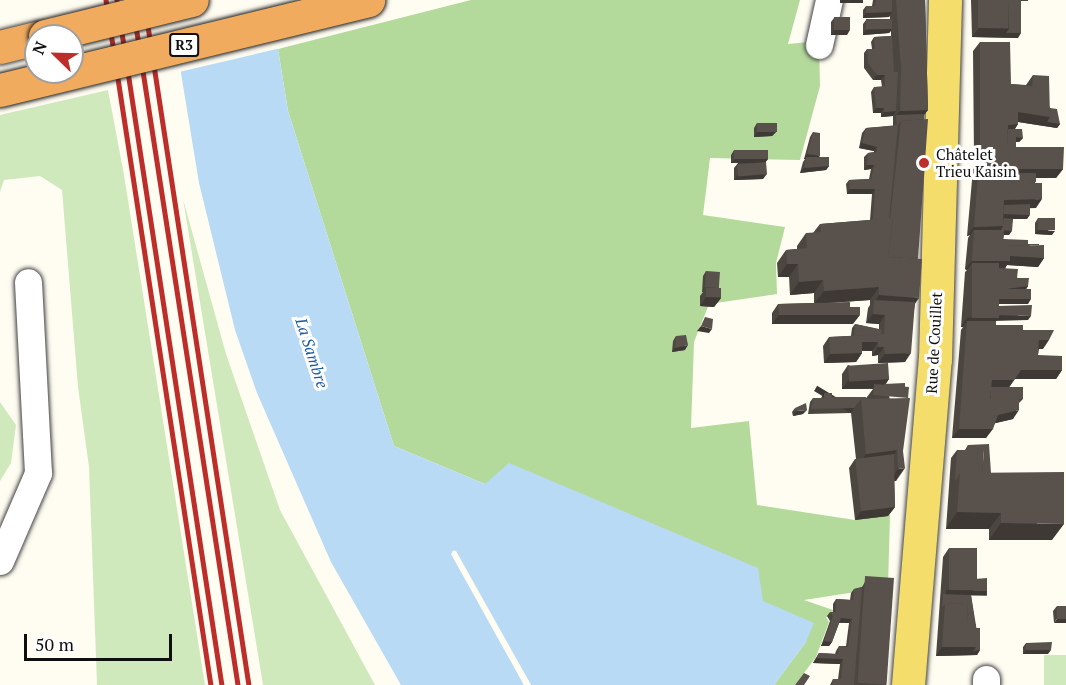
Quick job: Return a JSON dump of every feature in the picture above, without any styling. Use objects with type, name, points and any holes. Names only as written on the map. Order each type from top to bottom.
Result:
[{"type":"highway","points":[[84,26],[192,0]]},
{"type":"highway","name":"R3","points":[[0,90],[368,0]]},
{"type":"highway","points":[[0,47],[24,41]]},
{"type":"main road","name":"Rue de Couillet","points":[[909,685],[934,359],[945,0]]},
{"type":"lane","points":[[819,45],[829,0]]},
{"type":"lane","points":[[0,561],[38,473],[28,282]]},
{"type":"green space","points":[[471,0],[800,0],[788,44],[819,41],[820,86],[800,160],[710,158],[703,215],[785,227],[776,263],[777,294],[709,304],[694,342],[691,428],[749,421],[757,505],[855,520],[890,515],[888,587],[804,600],[833,610],[834,617],[826,617],[829,622],[816,657],[795,685],[774,685],[806,642],[485,484],[394,446],[288,111],[278,49]]},
{"type":"green space","points":[[108,90],[124,175],[205,685],[97,685],[89,467],[78,387],[62,190],[40,176],[4,180],[0,192],[0,115]]},
{"type":"green space","points":[[183,199],[226,354],[280,510],[375,685],[263,685]]},
{"type":"green space","points":[[0,402],[16,425],[11,463],[0,481]]},
{"type":"green space","points":[[1044,655],[1066,655],[1066,685],[1044,685]]},
{"type":"water","name":"La Sambre","points":[[169,0],[270,0],[288,111],[394,446],[485,484],[509,463],[758,568],[763,601],[814,623],[806,642],[774,685],[531,685],[454,550],[451,554],[524,685],[401,685],[331,562],[257,393],[235,330],[199,183]]},
{"type":"pier","points":[[166,0],[273,0],[281,48],[179,72]]},
{"type":"pier","points":[[452,551],[456,551],[531,685],[524,685]]},
{"type":"building","points":[[876,0],[892,0],[892,12],[866,13],[866,6],[875,6]]},
{"type":"building","points":[[896,0],[925,0],[928,110],[900,111],[901,68]]},
{"type":"building","points":[[978,0],[1008,0],[1008,28],[978,28]]},
{"type":"building","points":[[1008,0],[1021,0],[1021,33],[1006,33],[1009,29]]},
{"type":"building","points":[[834,17],[850,17],[850,30],[834,30]]},
{"type":"building","points":[[866,19],[892,19],[892,29],[866,29]]},
{"type":"building","points":[[892,36],[894,72],[898,72],[896,111],[884,112],[884,108],[876,108],[874,87],[885,86],[885,75],[877,75],[868,63],[867,49],[875,49],[874,37]]},
{"type":"building","points":[[980,42],[1010,42],[1011,84],[1032,86],[1033,75],[1049,76],[1050,117],[1018,112],[1018,124],[1008,125],[1007,147],[1064,147],[1063,169],[1007,169],[1007,183],[1042,183],[1042,199],[1004,200],[1003,226],[974,227],[980,149]]},
{"type":"building","points":[[1050,108],[1057,109],[1060,124],[1047,122],[1050,117]]},
{"type":"building","points":[[924,114],[924,119],[901,121],[897,125],[896,115]]},
{"type":"building","points":[[928,119],[918,259],[888,257],[901,121]]},
{"type":"building","points":[[757,123],[777,123],[777,132],[757,132]]},
{"type":"building","points":[[898,125],[889,219],[873,220],[875,189],[850,189],[849,180],[871,179],[874,165],[867,165],[868,153],[877,152],[877,147],[862,143],[866,128]]},
{"type":"building","points":[[1008,129],[1022,129],[1023,138],[1016,137],[1016,147],[1007,147]]},
{"type":"building","points":[[813,132],[820,133],[820,156],[807,154]]},
{"type":"building","points":[[734,150],[768,150],[768,159],[734,159]]},
{"type":"building","points":[[806,157],[829,157],[829,166],[804,168]]},
{"type":"building","points":[[766,162],[767,174],[738,176],[737,165]]},
{"type":"building","points":[[1007,173],[1036,173],[1036,182],[1007,183]]},
{"type":"building","points":[[1030,204],[1030,215],[1004,214],[1004,205]]},
{"type":"building","points":[[893,218],[888,257],[922,259],[919,298],[879,295],[879,287],[824,291],[823,280],[799,282],[798,264],[787,264],[786,250],[807,248],[806,233],[821,232],[820,224]]},
{"type":"building","points":[[1004,218],[1013,219],[1012,231],[1001,230]]},
{"type":"building","points":[[1038,218],[1055,218],[1055,230],[1038,230]]},
{"type":"building","points":[[974,230],[1004,230],[1003,246],[1044,245],[1044,258],[1010,256],[1010,261],[972,261]]},
{"type":"building","points":[[1003,239],[1028,240],[1028,244],[1039,245],[1003,246]]},
{"type":"building","points":[[972,263],[999,263],[999,318],[972,318]]},
{"type":"building","points":[[999,268],[1018,269],[1017,278],[1029,278],[1028,286],[1006,289],[1031,289],[1031,299],[998,299]]},
{"type":"building","points":[[706,271],[720,272],[719,288],[705,287]]},
{"type":"building","points":[[706,288],[721,288],[721,297],[706,297]]},
{"type":"building","points":[[874,300],[915,302],[911,353],[885,354],[884,347],[878,347],[878,342],[862,342],[862,353],[830,354],[829,337],[884,334],[885,315],[873,314]]},
{"type":"building","points":[[850,302],[850,307],[860,307],[860,315],[779,315],[778,304]]},
{"type":"building","points":[[1032,305],[1031,316],[997,315],[998,306]]},
{"type":"building","points":[[705,317],[713,319],[712,329],[701,326]]},
{"type":"building","points":[[967,321],[996,321],[996,325],[1023,325],[1023,330],[1054,330],[1049,340],[1039,340],[1038,355],[1062,356],[1062,370],[1021,370],[1014,380],[992,380],[990,399],[1019,399],[1019,410],[998,415],[993,429],[959,429]]},
{"type":"building","points":[[855,324],[882,330],[881,334],[854,336]]},
{"type":"building","points":[[686,335],[688,345],[675,348],[676,336]]},
{"type":"building","points":[[888,363],[889,379],[849,382],[848,366]]},
{"type":"building","points":[[905,383],[905,387],[884,387],[884,384]]},
{"type":"building","points":[[874,384],[909,387],[908,398],[873,395]]},
{"type":"building","points":[[991,387],[1023,387],[1023,399],[991,399]]},
{"type":"building","points":[[824,393],[832,393],[832,397],[866,397],[868,399],[861,399],[854,408],[811,409],[813,398],[824,398]]},
{"type":"building","points":[[910,398],[903,451],[905,468],[898,469],[897,450],[866,454],[861,399]]},
{"type":"building","points":[[806,403],[807,410],[796,411],[795,408]]},
{"type":"building","points":[[989,444],[991,473],[982,473],[984,450],[967,450],[968,445]]},
{"type":"building","points":[[957,450],[984,450],[982,473],[960,473],[955,481]]},
{"type":"building","points":[[894,454],[895,507],[861,511],[855,459]]},
{"type":"building","points":[[1064,472],[1064,524],[1001,523],[1001,513],[957,512],[960,473]]},
{"type":"building","points":[[949,548],[977,548],[977,590],[949,590]]},
{"type":"building","points":[[865,576],[894,578],[887,685],[858,683]]},
{"type":"building","points":[[987,578],[987,591],[974,591],[975,579]]},
{"type":"building","points":[[862,587],[854,685],[832,685],[833,679],[841,679],[843,659],[816,658],[819,653],[838,654],[839,646],[848,647],[852,619],[841,618],[832,642],[824,641],[833,616],[830,612],[836,612],[836,599],[853,600],[854,589]]},
{"type":"building","points":[[943,594],[971,595],[975,624],[968,624],[967,603],[945,604],[942,608]]},
{"type":"building","points":[[967,603],[968,624],[976,624],[976,647],[942,647],[945,604]]},
{"type":"building","points":[[1057,606],[1066,606],[1066,619],[1057,619]]},
{"type":"building","points":[[976,628],[980,628],[980,650],[973,651],[976,647]]},
{"type":"building","points":[[1052,642],[1051,650],[1026,650],[1026,643]]},
{"type":"building","points":[[804,673],[810,676],[804,685],[795,685]]},
{"type":"railway","points":[[106,0],[211,685]]},
{"type":"railway","points":[[117,0],[222,685]]},
{"type":"railway","points":[[132,0],[238,685]]},
{"type":"railway","points":[[144,0],[249,685]]},
{"type":"place","name":"Châtelet Trieu Kaisin","points":[[924,163]]}]
